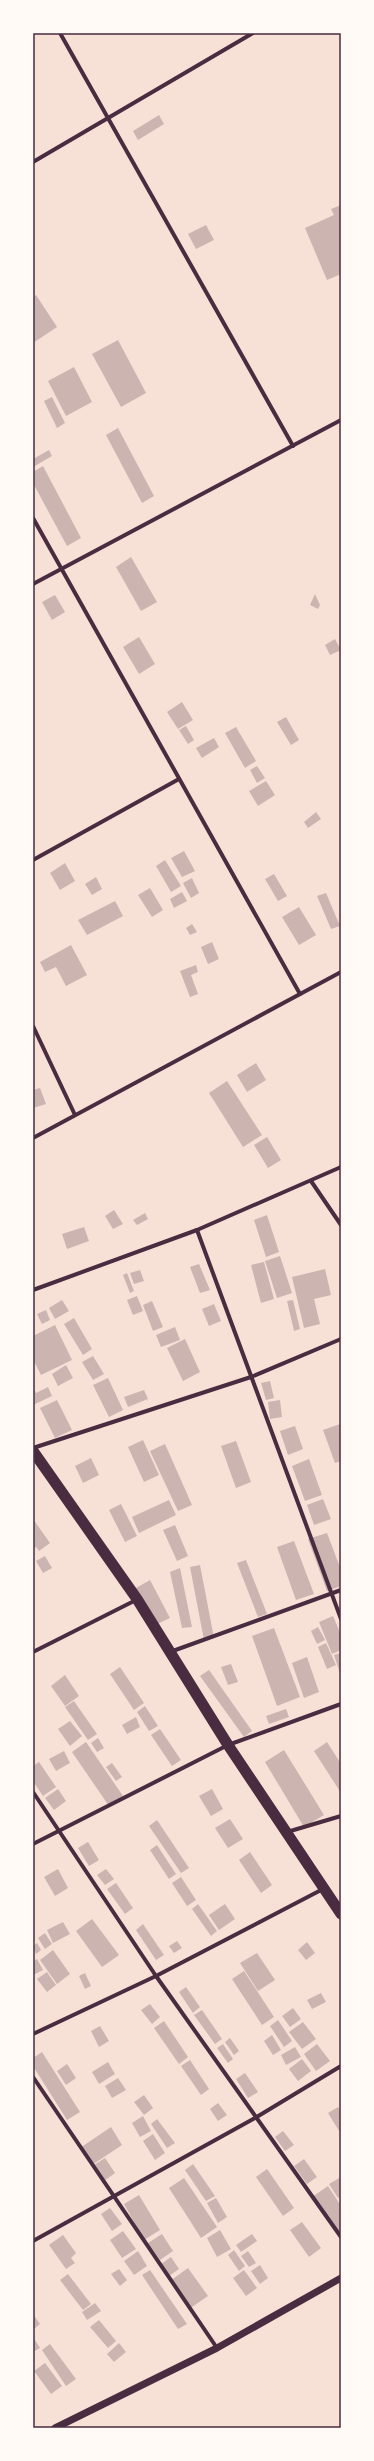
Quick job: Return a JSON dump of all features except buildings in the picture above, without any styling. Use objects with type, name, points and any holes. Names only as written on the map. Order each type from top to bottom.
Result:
[{"type":"highway","points":[[33,1450],[137,1599],[228,1745],[341,1914]]},
{"type":"street","points":[[60,33],[293,446]]},
{"type":"street","points":[[33,162],[253,33]]},
{"type":"street","points":[[33,584],[341,420]]},
{"type":"street","points":[[33,518],[300,994]]},
{"type":"street","points":[[33,860],[179,779]]},
{"type":"street","points":[[33,1138],[341,972]]},
{"type":"street","points":[[33,1026],[75,1115]]},
{"type":"street","points":[[33,1290],[197,1230],[311,1182],[341,1167]]},
{"type":"street","points":[[311,1182],[341,1225]]},
{"type":"street","points":[[197,1230],[341,1618]]},
{"type":"street","points":[[33,1450],[251,1377],[341,1339]]},
{"type":"street","points":[[170,1652],[341,1590]]},
{"type":"street","points":[[33,1652],[137,1599]]},
{"type":"street","points":[[33,1844],[228,1745],[341,1704]]},
{"type":"street","points":[[33,1792],[156,1976],[255,2118],[341,2237]]},
{"type":"street","points":[[286,1832],[341,1816]]},
{"type":"street","points":[[33,2034],[156,1976],[323,1888]]},
{"type":"street","points":[[33,2241],[255,2118],[341,2066]]},
{"type":"street","points":[[33,2077],[217,2348]]},
{"type":"street","points":[[55,2428],[217,2348],[341,2278]]}]
